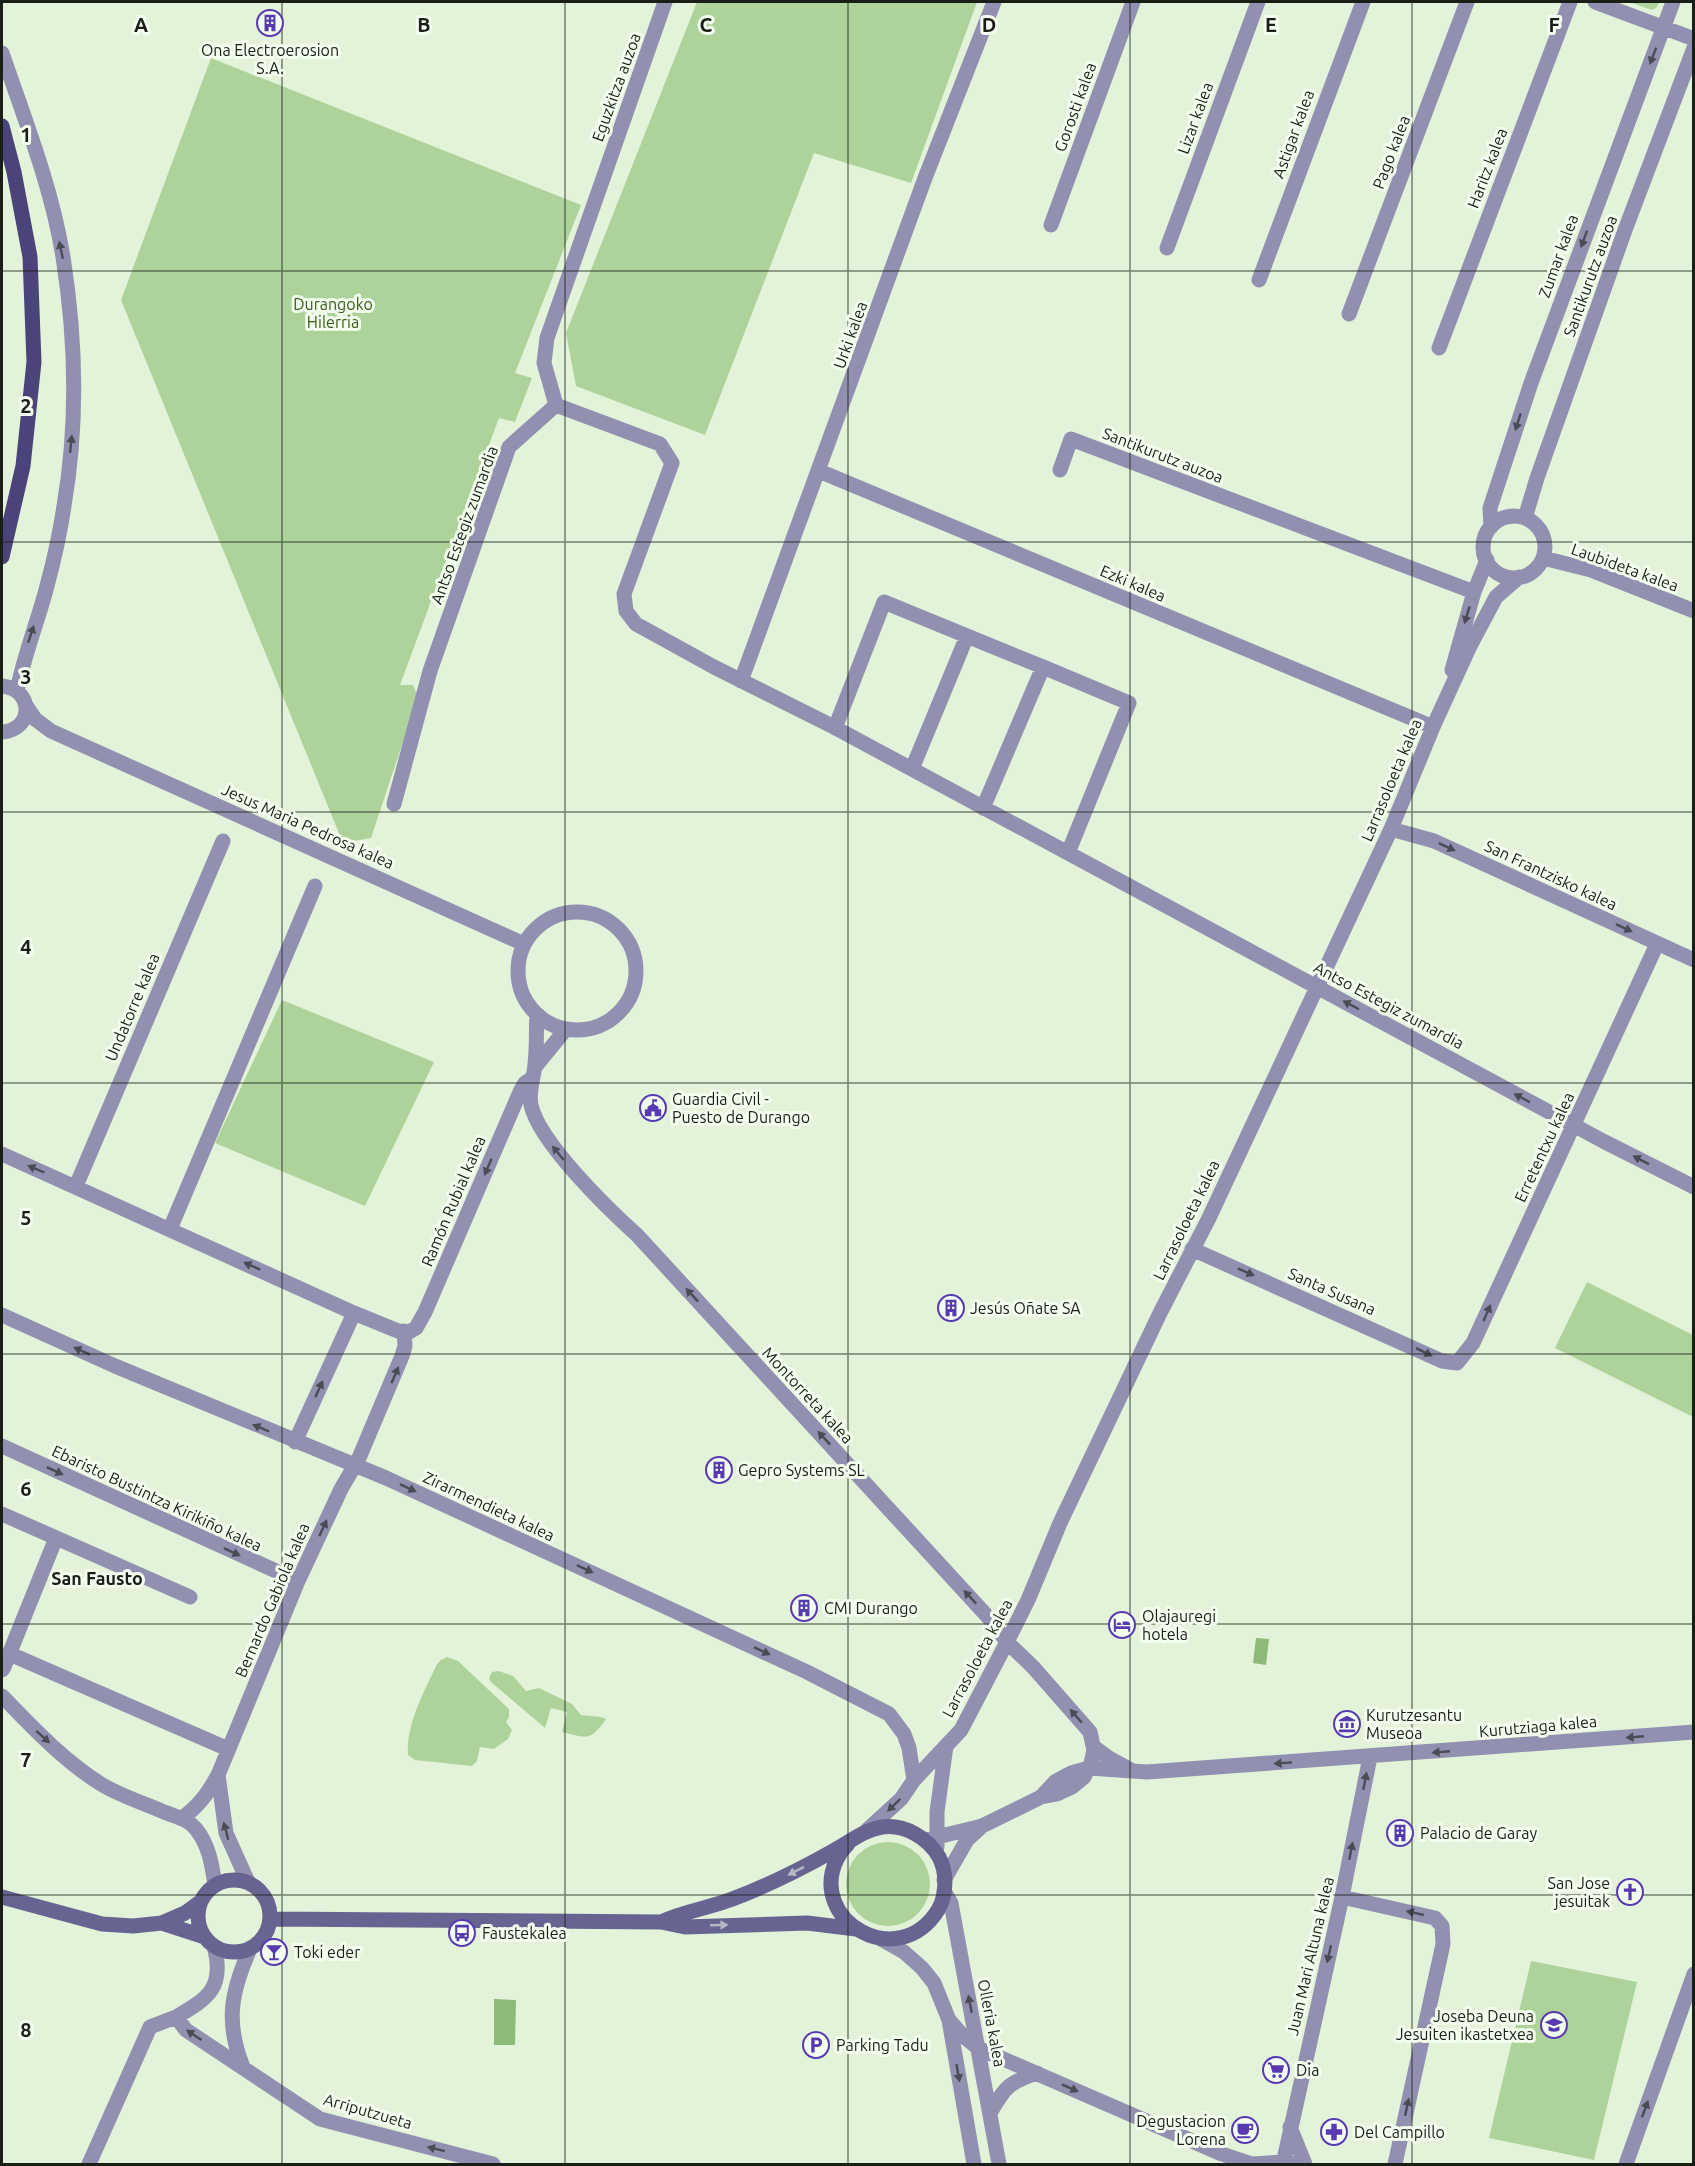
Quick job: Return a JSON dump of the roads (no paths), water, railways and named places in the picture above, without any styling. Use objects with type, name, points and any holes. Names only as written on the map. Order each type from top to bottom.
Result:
[{"type":"main road","points":[[2,126],[14,172],[30,257],[34,362],[23,466],[2,557]]},
{"type":"main road","points":[[661,1922],[673,1916],[742,1895],[793,1873],[848,1844],[867,1830],[883,1827],[899,1828],[931,1839],[938,1855],[944,1885],[939,1907],[929,1922],[915,1932],[898,1938],[881,1939],[856,1929],[842,1915],[834,1898],[832,1878],[837,1860],[848,1844]]},
{"type":"main road","points":[[162,1923],[225,1951],[238,1953],[250,1949],[261,1942],[268,1931],[271,1919],[266,1897],[258,1888],[248,1882],[237,1880],[215,1885],[206,1892],[200,1902],[198,1913],[199,1926],[209,1942]]},
{"type":"main road","points":[[2,1897],[102,1923],[133,1926],[162,1923],[185,1913],[200,1902]]},
{"type":"main road","points":[[271,1919],[661,1922],[685,1927],[807,1923],[856,1929]]},
{"type":"street","name":"Eguzkitza auzoa","points":[[556,405],[544,363],[546,338],[665,2]]},
{"type":"street","name":"Urki kalea","points":[[741,681],[921,190],[994,2]]},
{"type":"street","name":"Gorosti kalea","points":[[1052,225],[1133,2]]},
{"type":"street","name":"Lizar kalea","points":[[1167,248],[1258,2]]},
{"type":"street","name":"Astigar kalea","points":[[1258,280],[1363,2]]},
{"type":"street","name":"Pago kalea","points":[[1349,314],[1467,2]]},
{"type":"street","name":"Haritz kalea","points":[[1439,348],[1570,2]]},
{"type":"street","points":[[1595,2],[1694,39]]},
{"type":"street","name":"Zumar kalea","points":[[1491,527],[1490,508],[1531,383],[1673,2]]},
{"type":"street","name":"Santikurutz auzoa","points":[[1525,518],[1617,253],[1694,48]]},
{"type":"street","points":[[2,53],[27,124],[50,201],[63,256],[74,353],[73,417],[64,506],[47,587],[24,658],[21,697],[24,719],[20,725],[7,731]]},
{"type":"street","name":"Antso Estegiz zumardia","points":[[394,804],[430,671],[509,447],[556,405],[660,444],[672,463],[624,594],[626,611],[636,624],[912,769],[1574,1125],[1694,1186]]},
{"type":"street","name":"Santikurutz auzoa","points":[[1060,470],[1071,439],[1474,592]]},
{"type":"street","name":"Ezki kalea","points":[[819,471],[1433,727]]},
{"type":"street","points":[[1444,702],[1496,597],[1519,577],[1533,571],[1543,558],[1544,539],[1534,523],[1525,518],[1507,517],[1491,527],[1484,543],[1487,560],[1500,574],[1519,577]]},
{"type":"street","name":"Laubideta kalea","points":[[1543,558],[1591,570],[1694,611]]},
{"type":"street","points":[[1444,702],[1458,642],[1487,560]]},
{"type":"street","points":[[835,728],[884,602],[1129,703],[1068,853]]},
{"type":"street","points":[[912,769],[967,636]]},
{"type":"street","points":[[983,808],[1043,667]]},
{"type":"street","points":[[2,686],[10,687],[21,697],[30,714],[44,727],[76,742]]},
{"type":"street","name":"Larrasoloeta kalea","points":[[867,1830],[901,1799],[914,1780],[961,1730],[1007,1642],[1028,1600],[1059,1523],[1209,1218],[1391,830],[1444,702]]},
{"type":"street","points":[[7,731],[31,729],[48,731],[76,742]]},
{"type":"street","name":"Jesus Maria Pedrosa kalea","points":[[76,742],[524,944]]},
{"type":"street","name":"San Frantzisko kalea","points":[[1391,830],[1434,841],[1694,960]]},
{"type":"street","name":"Undatorre kalea","points":[[76,1186],[223,841]]},
{"type":"street","points":[[170,1229],[315,886]]},
{"type":"street","points":[[568,913],[587,913],[605,919],[619,930],[630,945],[636,963],[635,981],[629,999],[618,1014],[603,1024],[585,1029],[566,1029],[550,1023],[537,1014],[525,999],[519,981],[519,962],[524,944],[536,929],[550,918],[568,913]]},
{"type":"street","name":"Erretentxu kalea","points":[[1457,1364],[1473,1343],[1657,944]]},
{"type":"street","name":"Montorreta kalea","points":[[537,1014],[531,1104],[537,1120],[562,1157],[617,1218],[637,1235],[988,1617],[1007,1642],[1033,1667],[1090,1732],[1094,1747]]},
{"type":"street","points":[[533,1072],[566,1029]]},
{"type":"street","name":"Ramón Rubial kalea","points":[[401,1331],[409,1332],[416,1328],[425,1312],[520,1092],[533,1072]]},
{"type":"street","points":[[2,1154],[401,1331],[405,1346],[402,1356],[354,1466]]},
{"type":"street","name":"Santa Susana","points":[[1192,1249],[1442,1361],[1457,1364]]},
{"type":"street","points":[[295,1442],[354,1312]]},
{"type":"street","name":"Zirarmendieta kalea","points":[[2,1315],[115,1366],[386,1478],[807,1672],[890,1714],[904,1734],[909,1748],[914,1780]]},
{"type":"street","name":"Ebaristo Bustintza Kirikiño kalea","points":[[2,1446],[298,1581]]},
{"type":"street","name":"Bernardo Gabiola kalea","points":[[182,1818],[198,1807],[218,1775],[298,1581],[354,1466]]},
{"type":"street","points":[[2,1514],[190,1597]]},
{"type":"street","points":[[2,1670],[56,1538]]},
{"type":"street","points":[[10,1654],[228,1749]]},
{"type":"street","points":[[2,1696],[50,1744],[95,1780],[168,1814],[182,1818],[196,1829],[211,1857],[215,1885]]},
{"type":"street","name":"Kurutziaga kalea","points":[[931,1839],[982,1826],[1041,1797],[1056,1781],[1071,1773],[1089,1768],[1147,1772],[1694,1732]]},
{"type":"street","points":[[931,1839],[946,1746]]},
{"type":"street","points":[[1089,1768],[1094,1747]]},
{"type":"street","name":"Kurutziaga kalea","points":[[1094,1747],[1134,1771]]},
{"type":"street","name":"Juan Mari Altuna kalea","points":[[1283,2163],[1342,1897],[1370,1757]]},
{"type":"street","points":[[218,1775],[226,1833],[248,1882]]},
{"type":"street","name":"Kurutziaga kalea","points":[[944,1885],[967,1840],[982,1826]]},
{"type":"street","name":"Olleria kalea","points":[[944,1885],[951,1903],[999,2164]]},
{"type":"street","points":[[1342,1897],[1435,1918],[1442,1926],[1443,1944],[1395,2164]]},
{"type":"street","points":[[881,1939],[904,1952],[922,1968],[934,1983],[949,2020],[974,2164]]},
{"type":"street","points":[[88,2164],[150,2027],[176,2017],[201,2003],[218,1979],[218,1962],[209,1942]]},
{"type":"street","points":[[243,2067],[236,2049],[232,2007],[238,1978],[250,1949]]},
{"type":"street","points":[[1626,2164],[1694,1974]]},
{"type":"street","name":"Arriputzueta","points":[[176,2017],[186,2030],[320,2119],[493,2164]]},
{"type":"street","points":[[949,2020],[978,2048],[1232,2157],[1252,2164],[1299,2164]]},
{"type":"street","points":[[990,2113],[1001,2094],[1014,2081],[1037,2073]]},
{"type":"street","points":[[1290,2127],[1305,2164]]},
{"type":"place","name":"Ona Electroerosion S.A.","points":[[270,23]]},
{"type":"place","name":"Guardia Civil - Puesto de Durango","points":[[653,1108]]},
{"type":"place","name":"Jesús Oñate SA","points":[[951,1308]]},
{"type":"place","name":"Gepro Systems SL","points":[[719,1470]]},
{"type":"place","name":"CMI Durango","points":[[804,1608]]},
{"type":"place","name":"Olajauregi hotela","points":[[1122,1625]]},
{"type":"place","name":"Kurutzesantu Museoa","points":[[1347,1724]]},
{"type":"place","name":"Palacio de Garay","points":[[1400,1833]]},
{"type":"place","name":"San Jose jesuitak","points":[[1630,1892]]},
{"type":"place","name":"Faustekalea","points":[[462,1933]]},
{"type":"place","name":"Toki eder","points":[[274,1952]]},
{"type":"place","name":"Joseba Deuna Jesuiten ikastetxea","points":[[1554,2025]]},
{"type":"place","name":"Parking Tadu","points":[[816,2045]]},
{"type":"place","name":"Dia","points":[[1276,2070]]},
{"type":"place","name":"Degustacion Lorena","points":[[1245,2130]]},
{"type":"place","name":"Del Campillo","points":[[1334,2132]]},
{"type":"district","name":"San Fausto","points":[[97,1579]]},
{"type":"park label","name":"Durangoko Hilerria","points":[[333,313]]}]
